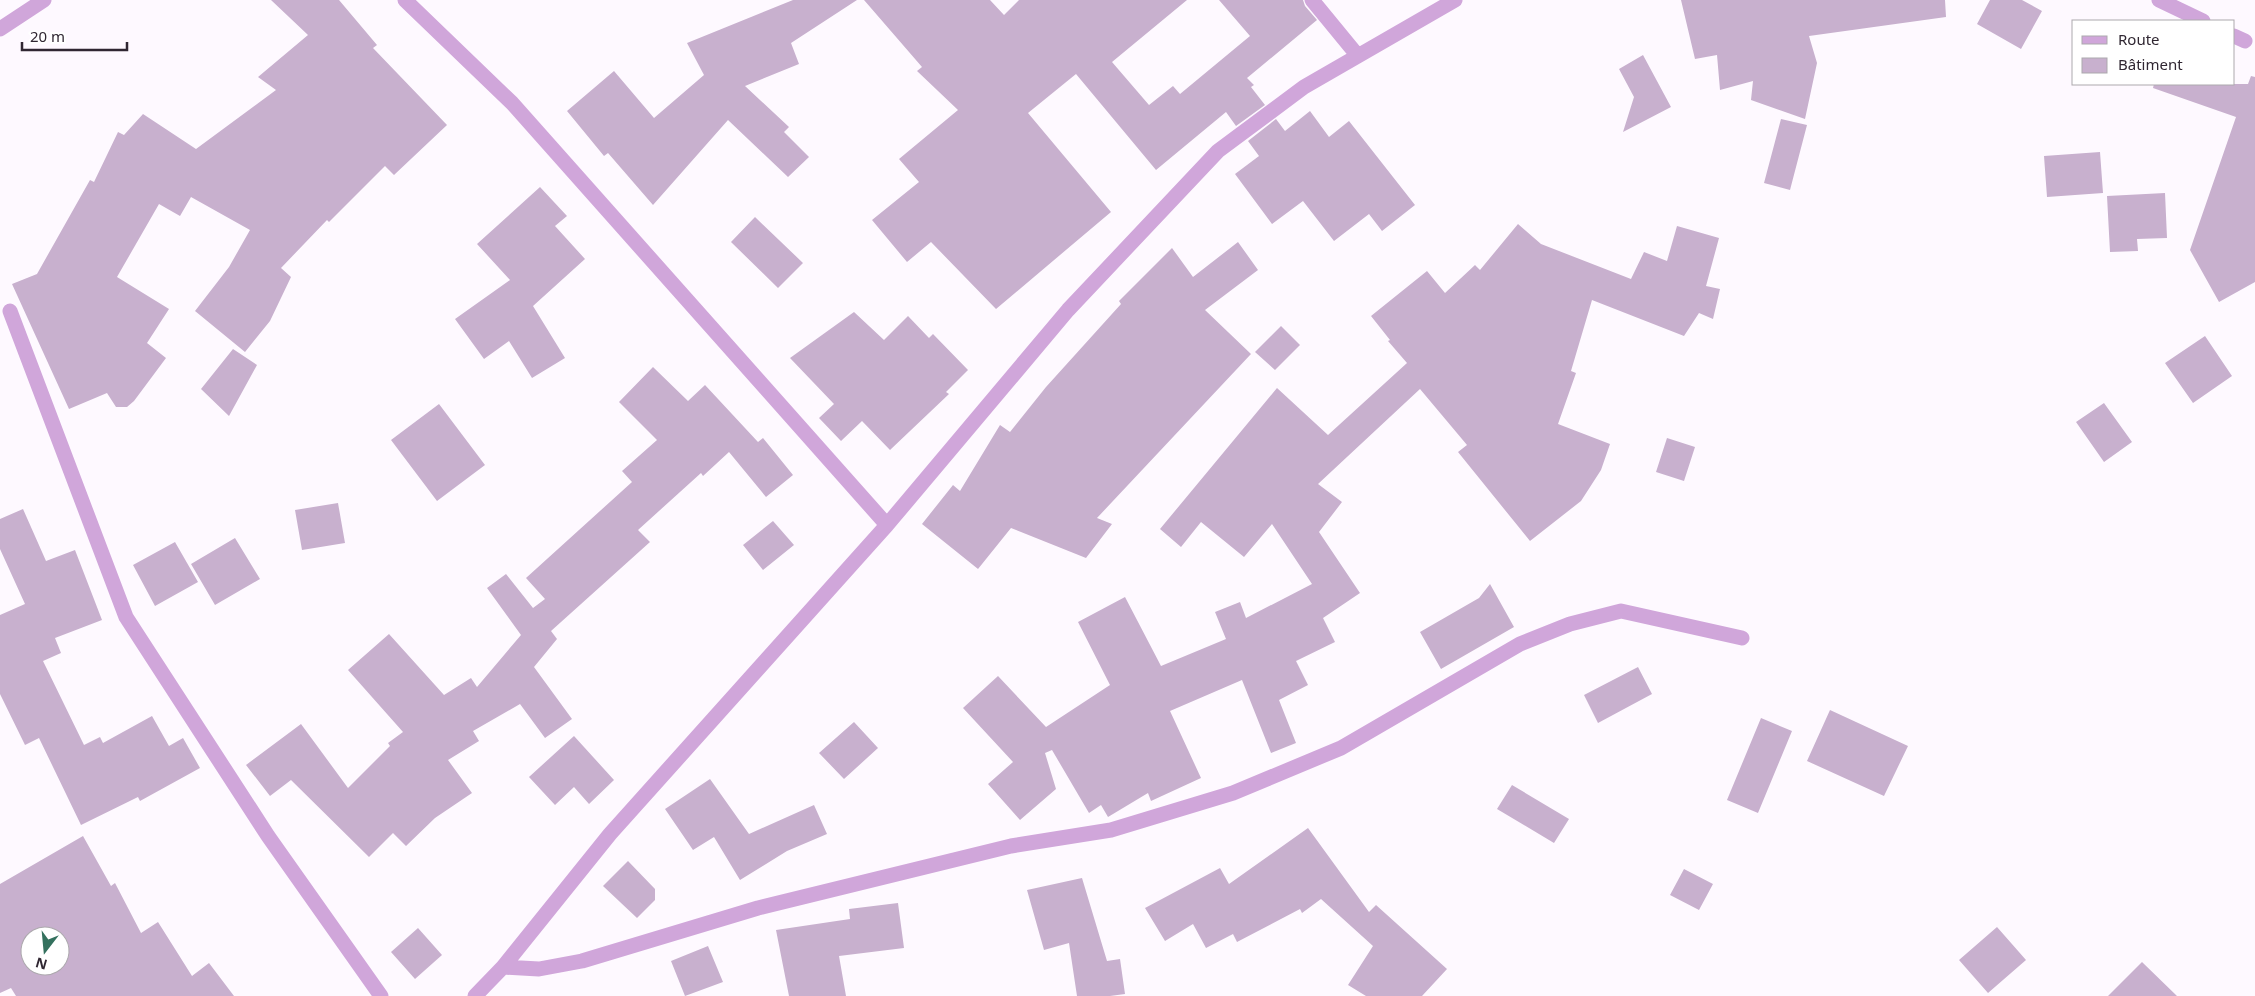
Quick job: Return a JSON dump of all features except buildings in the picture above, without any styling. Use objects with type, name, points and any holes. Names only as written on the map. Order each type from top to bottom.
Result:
[{"type":"street","points":[[0,29],[44,0]]},
{"type":"street","points":[[406,0],[512,103],[886,525]]},
{"type":"street","points":[[1312,0],[1358,56]]},
{"type":"street","points":[[475,996],[503,967],[610,834],[886,525],[1068,310],[1218,151],[1304,87],[1456,0]]},
{"type":"street","points":[[2158,0],[2201,20]]},
{"type":"street","points":[[10,311],[126,617],[268,836],[381,996]]},
{"type":"street","points":[[503,967],[539,969],[582,961],[758,908],[1012,846],[1111,830],[1233,793],[1341,748],[1520,644],[1570,624],[1620,611],[1742,638]]}]
